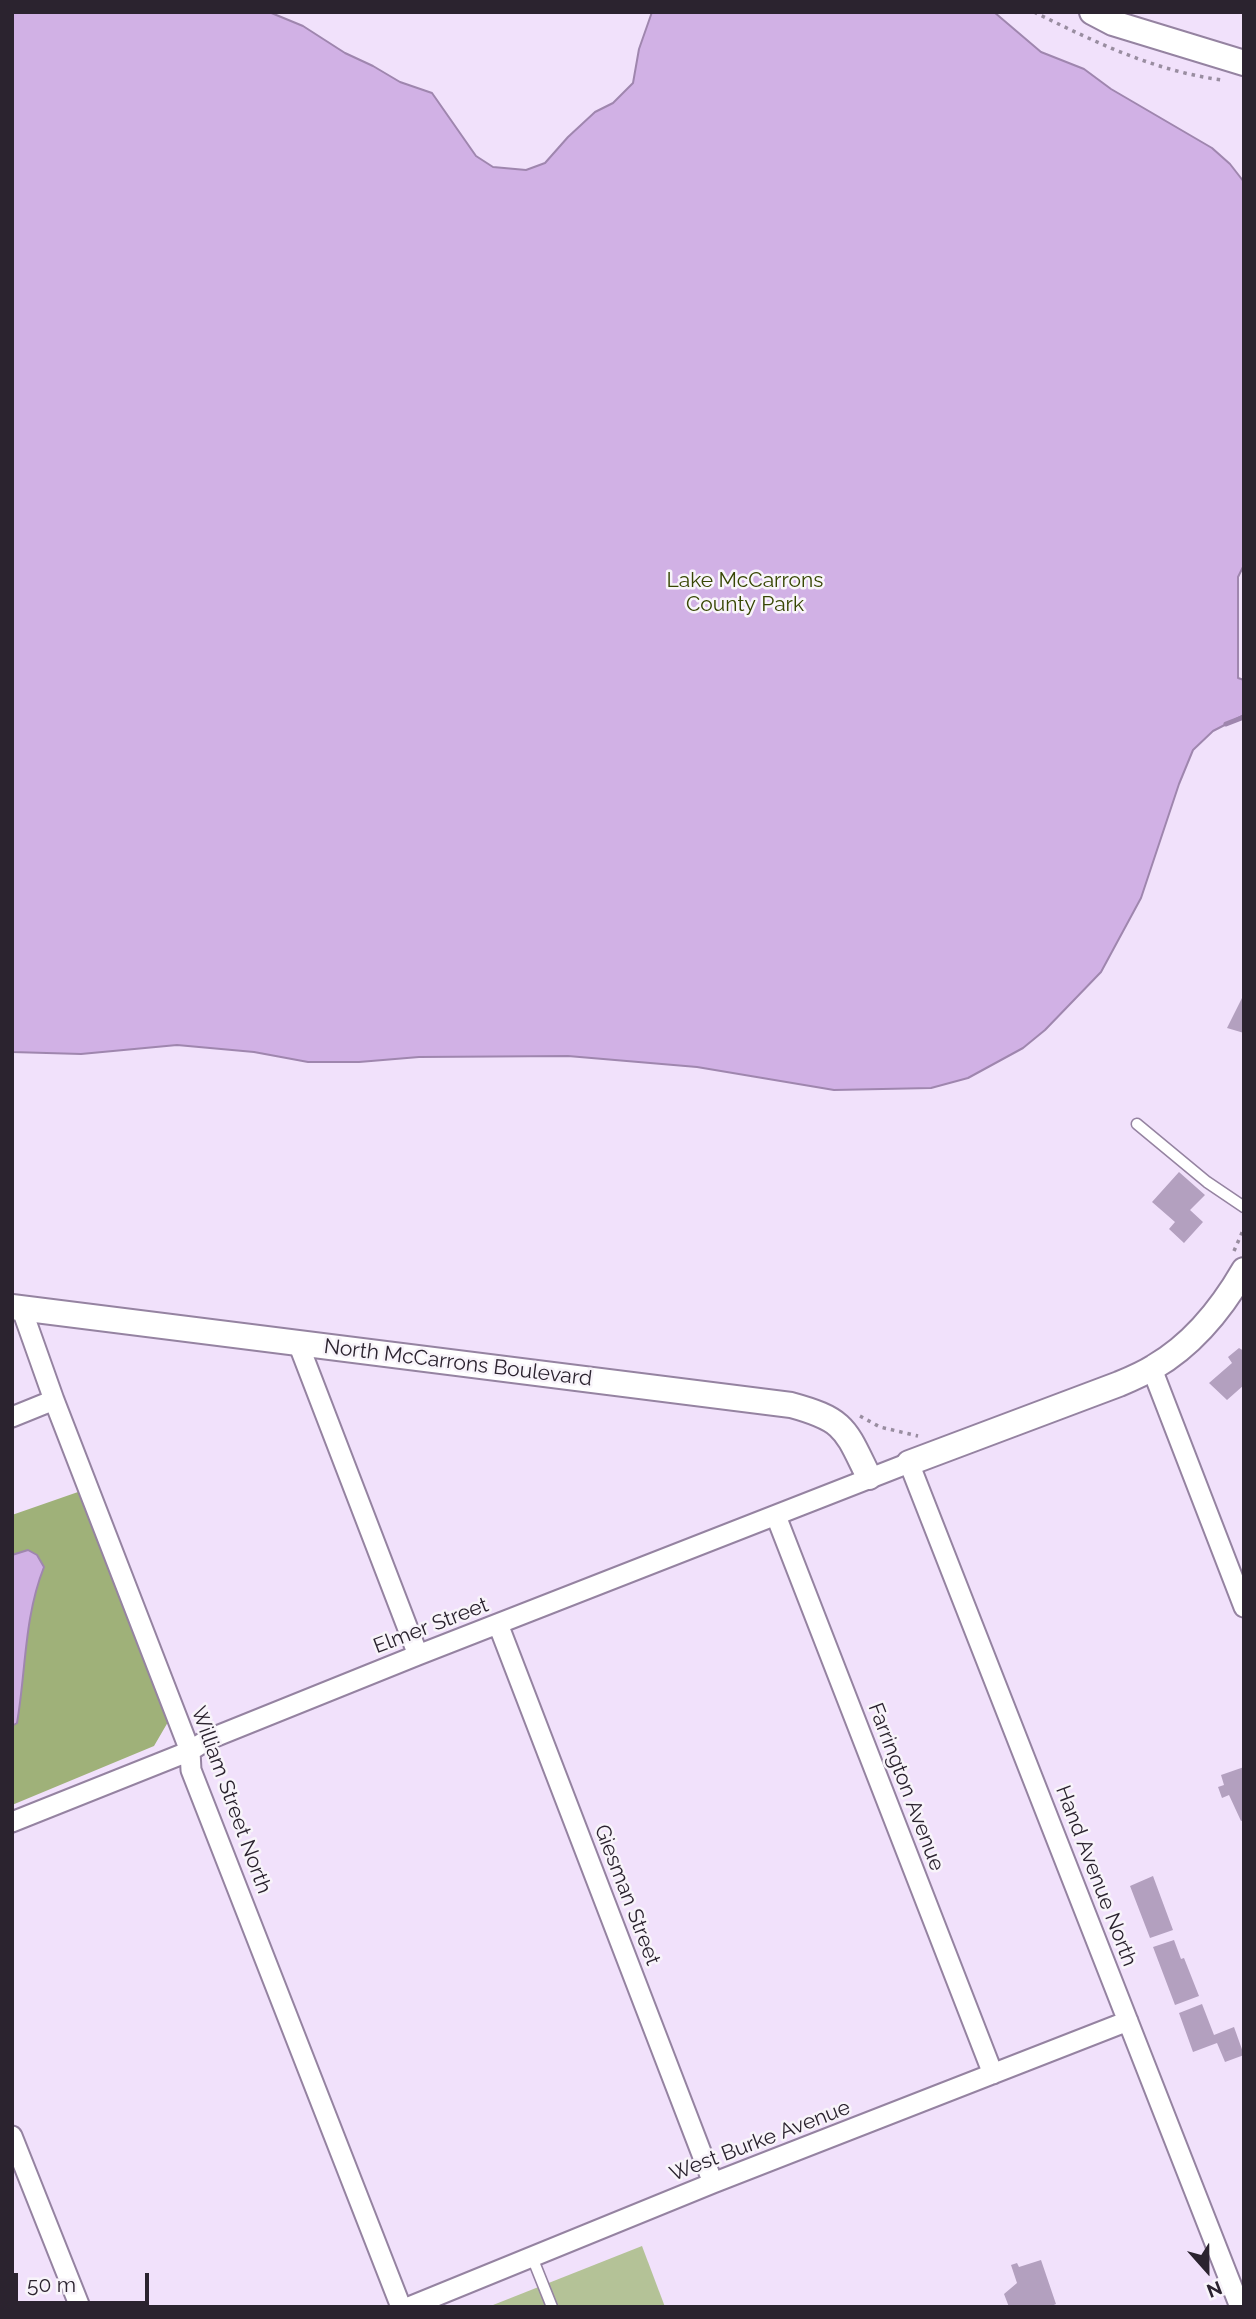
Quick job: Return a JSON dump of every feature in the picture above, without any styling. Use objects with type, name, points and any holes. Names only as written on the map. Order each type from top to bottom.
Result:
[{"type":"street","points":[[1092,12],[1113,23],[1237,72]]},
{"type":"street","points":[[909,1463],[1152,1369],[1173,1355],[1218,1310],[1237,1264]]},
{"type":"street","name":"North McCarrons Boulevard","points":[[17,1307],[790,1405],[817,1412],[833,1420],[848,1434],[869,1477]]},
{"type":"street","name":"William Street North","points":[[17,1307],[190,1751],[191,1770],[401,2307]]},
{"type":"street","points":[[298,1342],[418,1655]]},
{"type":"street","points":[[1152,1369],[1244,1607]]},
{"type":"street","points":[[12,1417],[54,1400]]},
{"type":"street","name":"Elmer Street","points":[[12,1822],[418,1655],[909,1463]]},
{"type":"street","name":"Hand Avenue North","points":[[909,1463],[1240,2307]]},
{"type":"street","name":"Farrington Avenue","points":[[776,1516],[993,2074]]},
{"type":"street","name":"Giesman Street","points":[[498,1624],[713,2183]]},
{"type":"street","name":"West Burke Avenue","points":[[409,2307],[713,2183],[1128,2021]]},
{"type":"street","points":[[12,2136],[80,2307]]},
{"type":"lane","points":[[1138,1124],[1207,1182],[1244,1207]]},
{"type":"lane","points":[[532,2257],[552,2307]]},
{"type":"path","points":[[1034,12],[1124,55],[1194,76],[1237,72]]},
{"type":"path","points":[[1237,1264],[1244,1227]]},
{"type":"path","points":[[852,1411],[880,1427],[925,1437]]},
{"type":"green space","points":[[78,1492],[168,1722],[154,1746],[12,1805],[12,1726],[17,1723],[29,1625],[44,1567],[12,1555],[12,1515]]},
{"type":"green space","points":[[642,2246],[665,2307],[488,2307]]},
{"type":"shaded area","name":"Lake McCarrons County Park","points":[[12,12],[269,12],[303,26],[345,53],[400,82],[432,93],[476,156],[493,167],[526,170],[545,163],[595,112],[613,103],[633,83],[639,49],[652,12],[994,12],[1041,52],[1084,69],[1111,89],[1212,148],[1230,164],[1244,182],[1244,565],[1238,577],[1238,678],[1244,680],[1244,715],[1213,731],[1193,750],[1141,898],[1101,972],[1045,1030],[1023,1048],[968,1078],[931,1088],[834,1090],[697,1067],[568,1056],[419,1057],[359,1062],[308,1062],[254,1052],[177,1045],[81,1054],[12,1052]]},
{"type":"shaded area","points":[[28,1550],[37,1555],[44,1567],[29,1625],[17,1723],[12,1726],[12,1555]]},
{"type":"building","points":[[1244,994],[1244,1033],[1227,1028]]},
{"type":"building","points":[[1179,1172],[1205,1195],[1190,1210],[1203,1222],[1184,1243],[1169,1229],[1175,1222],[1152,1202]]},
{"type":"building","points":[[1239,1348],[1244,1351],[1244,1385],[1227,1400],[1209,1383],[1232,1363],[1228,1357]]},
{"type":"building","points":[[1244,1767],[1244,1820],[1241,1821],[1229,1795],[1222,1798],[1218,1787],[1224,1785],[1221,1775]]},
{"type":"building","points":[[1153,1876],[1173,1930],[1150,1938],[1130,1886]]},
{"type":"building","points":[[1174,1940],[1199,1996],[1175,2005],[1153,1947]]},
{"type":"building","points":[[1202,2004],[1214,2035],[1234,2027],[1244,2055],[1225,2062],[1217,2043],[1193,2052],[1179,2013]]},
{"type":"building","points":[[1041,2260],[1056,2304],[1049,2307],[1009,2307],[1004,2294],[1017,2283],[1011,2265],[1017,2263],[1019,2267]]},
{"type":"waterway","points":[[1226,724],[1244,717]]}]
